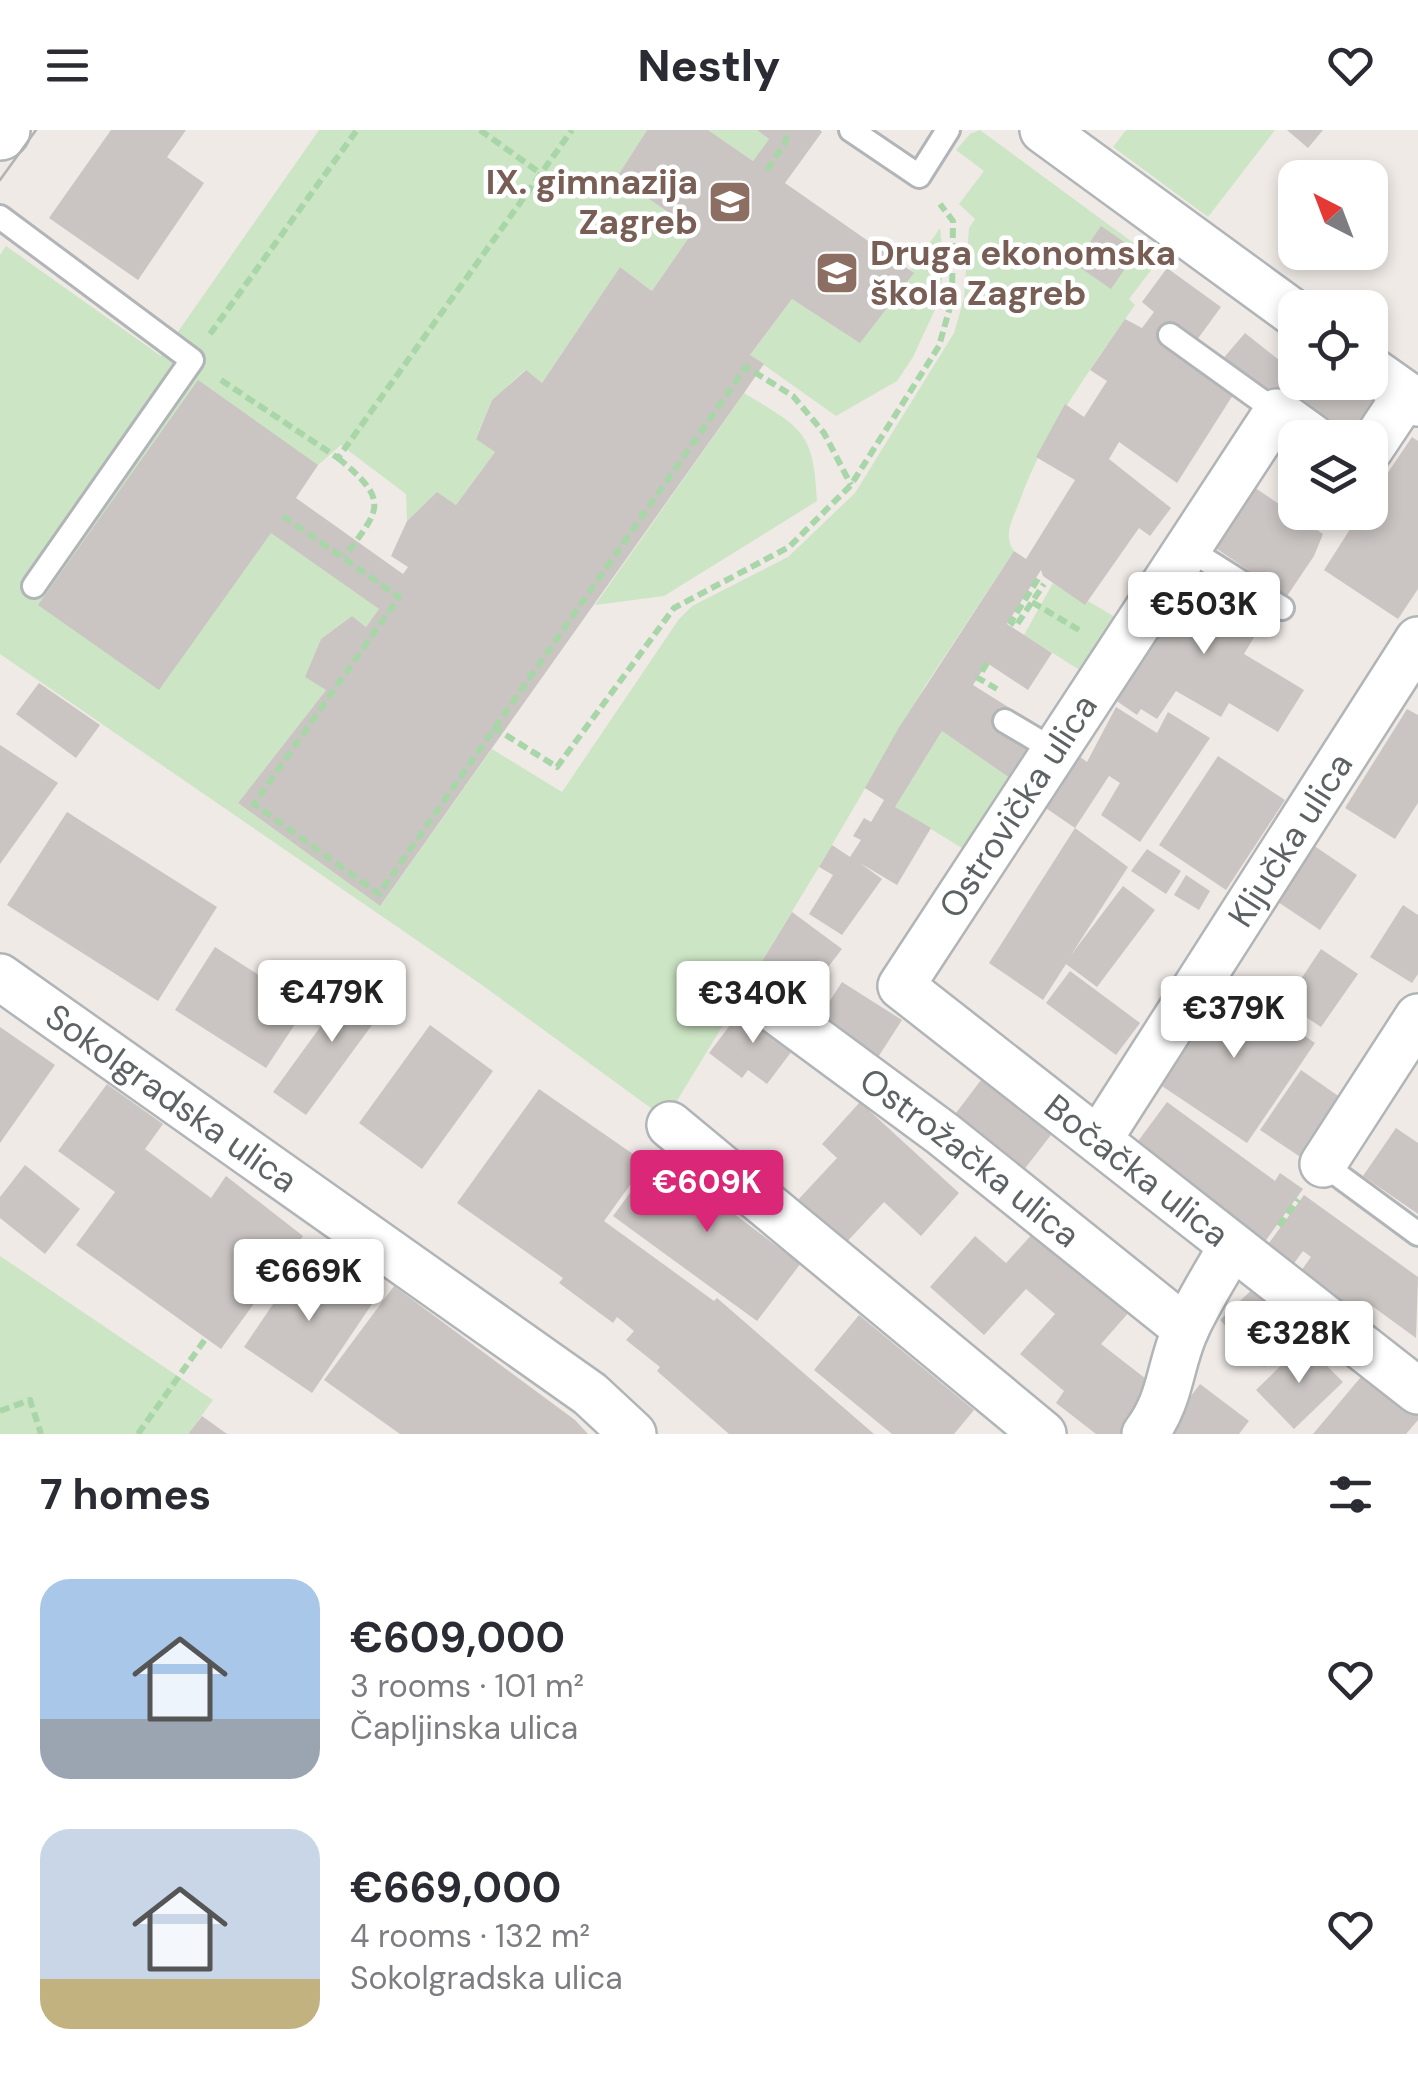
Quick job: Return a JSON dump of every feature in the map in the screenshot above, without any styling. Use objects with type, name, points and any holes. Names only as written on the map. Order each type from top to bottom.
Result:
[{"type":"street","points":[[1043,130],[1278,302]]},
{"type":"street","points":[[1388,382],[1412,399],[1388,428]]},
{"type":"street","name":"Ostrovička ulica","points":[[901,986],[1187,548],[1278,444]]},
{"type":"street","name":"Ključka ulica","points":[[1099,1139],[1418,640]]},
{"type":"street","name":"Sokolgradska ulica","points":[[0,977],[590,1394],[633,1434]]},
{"type":"street","name":"Bočačka ulica","points":[[901,986],[1418,1391]]},
{"type":"street","name":"Ostrožačka ulica","points":[[748,990],[943,1134],[1186,1329]]},
{"type":"street","points":[[1323,1164],[1418,1017]]},
{"type":"street","points":[[670,1125],[1042,1434]]},
{"type":"street","points":[[1145,1434],[1160,1415],[1186,1329],[1232,1246]]},
{"type":"lane","points":[[850,130],[919,176],[948,130]]},
{"type":"lane","points":[[0,217],[192,360],[34,586]]},
{"type":"lane","points":[[1170,335],[1288,420]]},
{"type":"lane","points":[[1187,548],[1282,608]]},
{"type":"lane","points":[[1005,720],[1054,750]]},
{"type":"lane","points":[[1323,1164],[1418,1234]]},
{"type":"path","points":[[344,558],[372,519],[376,500],[366,481],[192,360],[357,130]]},
{"type":"path","points":[[480,130],[541,173]]},
{"type":"path","points":[[338,458],[572,130]]},
{"type":"path","points":[[766,170],[785,143],[788,130]]},
{"type":"path","points":[[493,727],[556,767],[674,608],[789,547],[850,485],[939,346],[952,300],[954,220],[919,176]]},
{"type":"path","points":[[283,516],[399,597],[254,804],[379,894],[746,367],[793,396],[824,433],[850,485]]},
{"type":"path","points":[[1040,581],[1026,601],[1118,653]]},
{"type":"path","points":[[138,1434],[206,1338]]},
{"type":"path","points":[[0,1410],[30,1400],[41,1434]]},
{"type":"green space","points":[[319,130],[647,130],[617,177],[694,230],[652,291],[620,267],[542,383],[525,370],[492,400],[476,438],[495,452],[456,505],[437,492],[407,521],[406,494],[341,445],[318,465],[272,532],[379,609],[366,627],[352,616],[321,639],[306,676],[326,690],[238,803],[380,906],[492,749],[562,792],[679,619],[692,606],[788,557],[855,493],[954,333],[964,298],[969,228],[975,219],[959,204],[984,171],[956,150],[970,134],[980,130],[1158,261],[1129,299],[1135,305],[1043,448],[1010,526],[1009,539],[1014,551],[925,686],[666,1119],[482,985],[0,654],[0,255],[6,246],[161,356]]},
{"type":"green space","points":[[708,130],[757,130],[769,139],[753,161]]},
{"type":"green space","points":[[1126,130],[1275,130],[1208,217],[1113,147]]},
{"type":"green space","points":[[940,228],[944,264],[939,301],[913,357],[897,381],[836,416],[750,355],[792,299],[860,342]]},
{"type":"green space","points":[[744,393],[801,434],[812,459],[817,501],[664,596],[595,605]]},
{"type":"green space","points":[[1053,583],[1120,620],[1086,674],[1024,635]]},
{"type":"green space","points":[[942,731],[1017,783],[970,853],[895,807]]},
{"type":"green space","points":[[0,1256],[213,1400],[188,1434],[0,1434]]},
{"type":"building","points":[[111,130],[186,130],[167,157],[204,183],[138,280],[49,218]]},
{"type":"building","points":[[647,130],[708,130],[753,161],[769,139],[757,130],[820,130],[785,183],[914,273],[860,343],[792,299],[750,355],[764,364],[380,906],[238,803],[326,690],[305,677],[321,639],[352,616],[366,627],[379,609],[271,533],[159,690],[38,605],[198,380],[318,465],[296,498],[403,574],[408,567],[391,556],[407,521],[437,492],[456,505],[495,452],[476,439],[492,400],[526,370],[542,383],[620,267],[652,291],[694,230],[617,177]]},
{"type":"building","points":[[1287,130],[1323,130],[1308,148]]},
{"type":"building","points":[[1101,226],[1137,251],[1111,289],[1075,264]]},
{"type":"building","points":[[1167,268],[1221,307],[1194,344],[1203,369],[1233,395],[1177,483],[1119,442],[1109,459],[1171,508],[1150,536],[1139,528],[1085,605],[1043,576],[1041,570],[1007,624],[1052,653],[1028,690],[987,663],[973,685],[1013,710],[998,732],[1035,753],[1017,783],[942,731],[895,807],[931,828],[897,885],[860,863],[882,879],[842,935],[809,914],[833,875],[819,867],[832,845],[850,857],[861,840],[853,836],[864,818],[871,822],[884,800],[865,788],[898,729],[1014,551],[1026,559],[1075,480],[1036,457],[1065,404],[1084,417],[1107,381],[1090,370],[1125,319],[1142,328],[1154,312],[1142,302]]},
{"type":"building","points":[[1245,333],[1278,359],[1278,400],[1378,400],[1364,420],[1301,420],[1221,361]]},
{"type":"building","points":[[1412,437],[1418,441],[1418,589],[1398,619],[1324,570],[1350,530],[1388,530],[1388,472]]},
{"type":"building","points":[[1245,481],[1278,503],[1278,530],[1317,530],[1323,534],[1314,556],[1287,596],[1205,541]]},
{"type":"building","points":[[1186,564],[1268,614],[1244,654],[1304,690],[1278,732],[1229,703],[1221,717],[1176,691],[1157,719],[1141,709],[1137,715],[1108,695]]},
{"type":"building","points":[[39,683],[100,725],[76,758],[16,714]]},
{"type":"building","points":[[1116,707],[1157,733],[1168,712],[1210,738],[1140,842],[1101,815],[1120,783],[1109,776],[1075,828],[1037,802],[1072,751],[1087,762]]},
{"type":"building","points":[[1407,709],[1418,715],[1418,803],[1395,839],[1345,808]]},
{"type":"building","points":[[0,745],[58,783],[0,864]]},
{"type":"building","points":[[1218,756],[1285,800],[1226,890],[1159,845]]},
{"type":"building","points":[[67,812],[217,907],[158,1001],[7,905]]},
{"type":"building","points":[[1075,828],[1128,867],[1071,955],[1123,886],[1155,910],[1097,987],[1066,964],[1043,1000],[989,963]]},
{"type":"building","points":[[1313,845],[1357,875],[1320,930],[1275,900]]},
{"type":"building","points":[[1147,849],[1181,871],[1166,894],[1131,871]]},
{"type":"building","points":[[1186,875],[1210,891],[1199,910],[1174,895]]},
{"type":"building","points":[[1403,905],[1418,915],[1418,974],[1412,983],[1370,957]]},
{"type":"building","points":[[792,912],[842,949],[794,1011],[750,981]]},
{"type":"building","points":[[215,947],[307,1006],[266,1068],[175,1010]]},
{"type":"building","points":[[1321,949],[1358,974],[1321,1027],[1285,1003]]},
{"type":"building","points":[[1070,971],[1140,1023],[1116,1055],[1046,1003]]},
{"type":"building","points":[[358,975],[391,999],[306,1115],[273,1092]]},
{"type":"building","points":[[1222,979],[1315,1043],[1247,1143],[1153,1080]]},
{"type":"building","points":[[842,982],[902,1020],[873,1065],[813,1027]]},
{"type":"building","points":[[746,1004],[798,1043],[767,1084],[748,1070],[742,1078],[709,1053]]},
{"type":"building","points":[[430,1025],[493,1071],[422,1169],[359,1123]]},
{"type":"building","points":[[0,1027],[55,1065],[0,1143]]},
{"type":"building","points":[[1301,1070],[1354,1107],[1314,1166],[1260,1130]]},
{"type":"building","points":[[984,1076],[1054,1131],[1023,1171],[953,1117]]},
{"type":"building","points":[[107,1084],[163,1124],[145,1149],[211,1198],[226,1176],[303,1236],[221,1349],[76,1245],[115,1192],[58,1151]]},
{"type":"building","points":[[539,1089],[646,1163],[604,1221],[714,1301],[717,1298],[874,1434],[729,1434],[626,1340],[634,1331],[617,1317],[613,1323],[559,1283],[563,1278],[457,1203]]},
{"type":"building","points":[[860,1102],[959,1193],[921,1236],[884,1202],[843,1246],[796,1202],[837,1158],[822,1144]]},
{"type":"building","points":[[1167,1102],[1275,1181],[1280,1173],[1303,1189],[1258,1251],[1133,1148]]},
{"type":"building","points":[[1396,1128],[1418,1143],[1418,1214],[1363,1176]]},
{"type":"building","points":[[663,1148],[739,1207],[733,1213],[782,1250],[786,1246],[804,1259],[757,1321],[613,1216]]},
{"type":"building","points":[[25,1165],[80,1209],[45,1254],[0,1218],[0,1197]]},
{"type":"building","points":[[1304,1195],[1418,1277],[1416,1338],[1368,1303],[1352,1325],[1293,1282],[1311,1257],[1303,1251],[1287,1273],[1261,1254]]},
{"type":"building","points":[[1035,1231],[1131,1310],[1101,1344],[1159,1389],[1123,1434],[1096,1434],[1056,1403],[1064,1391],[1020,1354],[1055,1314],[1026,1289],[984,1335],[930,1287],[975,1236],[1006,1263]]},
{"type":"building","points":[[306,1255],[374,1301],[312,1393],[244,1347]]},
{"type":"building","points":[[1260,1282],[1304,1329],[1264,1367],[1220,1320]]},
{"type":"building","points":[[394,1286],[575,1420],[588,1434],[400,1434],[324,1380]]},
{"type":"building","points":[[859,1315],[974,1410],[954,1434],[892,1434],[814,1370]]},
{"type":"building","points":[[1304,1343],[1343,1382],[1294,1429],[1256,1390]]},
{"type":"building","points":[[1371,1365],[1418,1405],[1418,1420],[1406,1434],[1313,1434]]},
{"type":"building","points":[[1200,1384],[1249,1421],[1239,1434],[1162,1434]]},
{"type":"building","points":[[202,1416],[227,1434],[188,1434]]},
{"type":"tram line","points":[[0,180],[36,130]]},
{"type":"place","name":"IX. gimnazija Zagreb","points":[[730,202]]},
{"type":"place","name":"Druga ekonomska škola Zagreb","points":[[837,273]]}]
